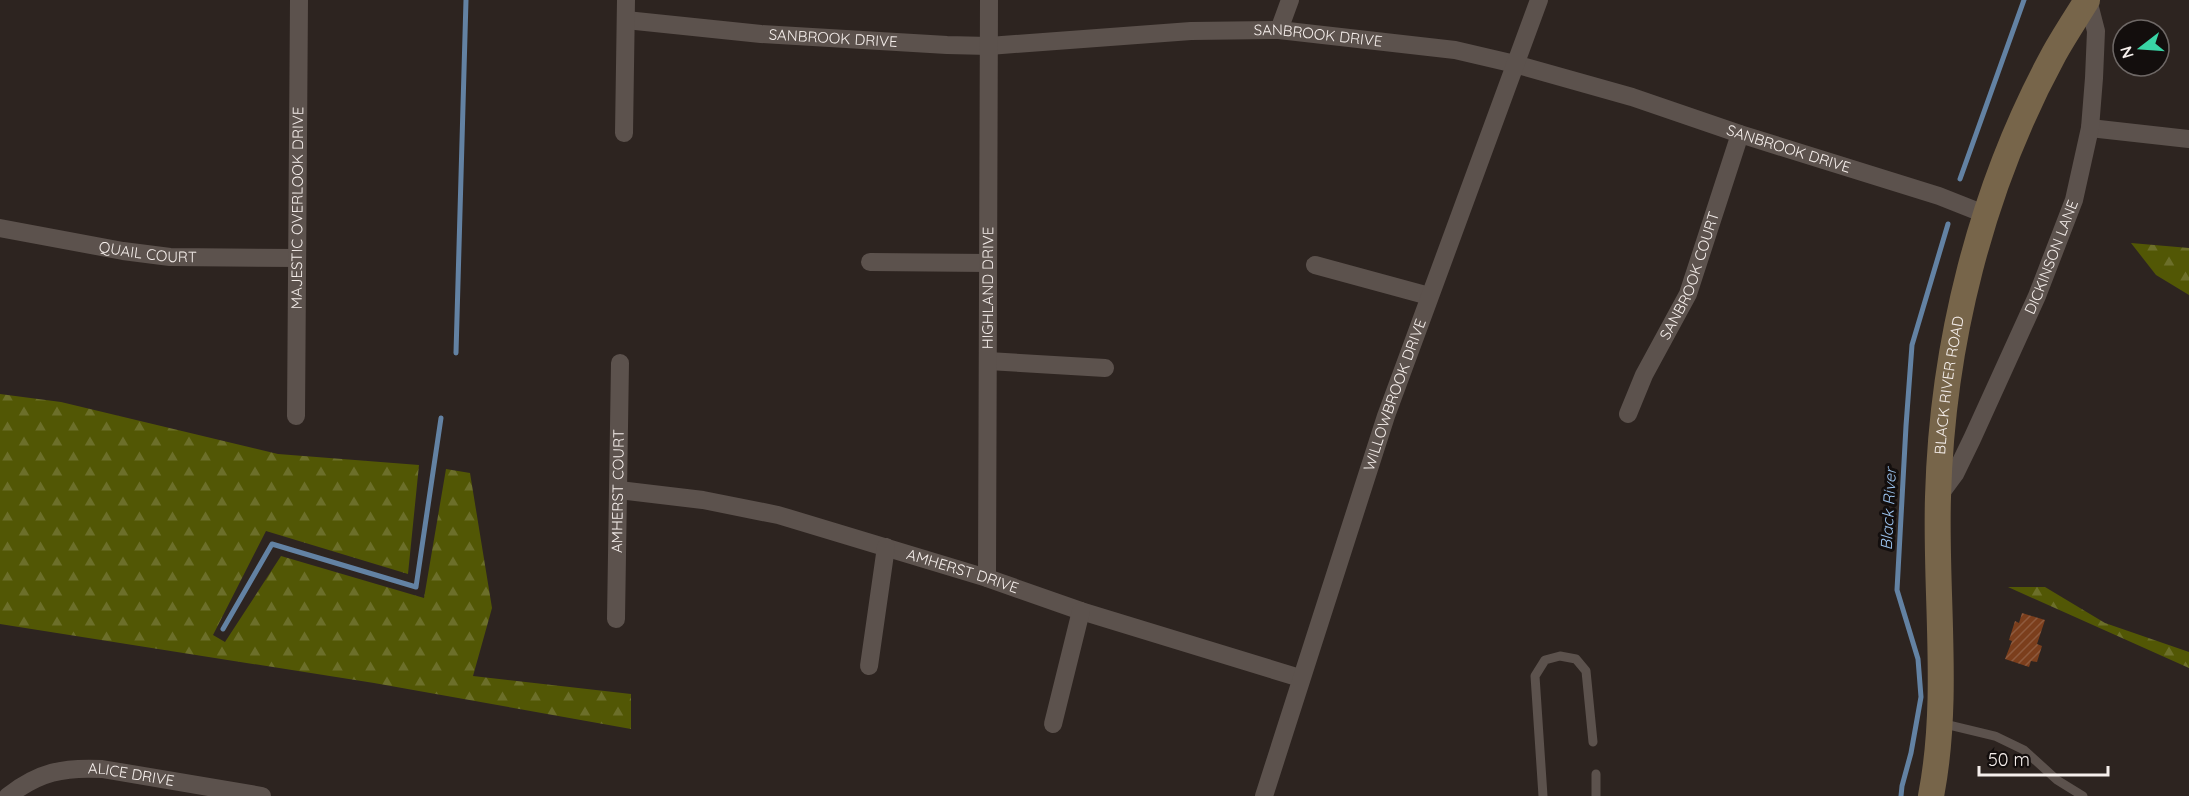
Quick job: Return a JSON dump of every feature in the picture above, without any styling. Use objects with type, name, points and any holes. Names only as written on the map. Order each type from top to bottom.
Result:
[{"type":"street","name":"MAJESTIC OVERLOOK DRIVE","points":[[296,416],[299,0]]},
{"type":"street","points":[[624,133],[626,0]]},
{"type":"street","name":"HIGHLAND DRIVE","points":[[987,578],[989,0]]},
{"type":"street","points":[[1279,30],[1290,0]]},
{"type":"street","name":"WILLOWBROOK DRIVE","points":[[1264,796],[1386,416],[1539,0]]},
{"type":"street","name":"DICKINSON LANE","points":[[1938,497],[1955,474],[2037,296],[2074,200],[2090,128],[2096,31],[2088,0]]},
{"type":"street","name":"BLACK RIVER ROAD","points":[[1931,796],[1939,723],[1938,497],[1944,404],[1955,337],[1969,277],[2005,161],[2054,54],[2088,0]]},
{"type":"street","name":"SANBROOK DRIVE","points":[[626,20],[761,34],[989,46],[1191,32],[1279,30],[1455,50],[1515,64],[1632,97],[1740,134],[1939,196],[1987,215]]},
{"type":"street","points":[[2090,128],[2189,139]]},
{"type":"street","name":"SANBROOK COURT","points":[[1628,414],[1644,375],[1688,294],[1740,134]]},
{"type":"street","name":"QUAIL COURT","points":[[0,228],[112,249],[170,257],[297,258]]},
{"type":"street","points":[[870,262],[988,263]]},
{"type":"street","points":[[1316,265],[1429,296]]},
{"type":"street","points":[[988,361],[1105,368]]},
{"type":"street","name":"AMHERST COURT","points":[[616,619],[620,363]]},
{"type":"street","name":"AMHERST DRIVE","points":[[619,490],[672,495],[778,515],[987,578],[1081,611],[1300,678]]},
{"type":"street","points":[[868,666],[886,547]]},
{"type":"street","points":[[1053,724],[1081,611]]},
{"type":"street","name":"ALICE DRIVE","points":[[8,796],[35,778],[56,771],[80,768],[102,769],[262,796]]},
{"type":"lane","points":[[1543,796],[1535,676],[1545,660],[1560,656],[1576,659],[1586,671],[1593,742]]},
{"type":"lane","points":[[1939,723],[1995,736],[2024,750],[2057,780],[2083,796]]},
{"type":"lane","points":[[1596,774],[1596,796]]},
{"type":"green space","points":[[2131,243],[2189,248],[2189,295],[2156,275]]},
{"type":"green space","points":[[0,394],[61,402],[278,454],[419,465],[408,574],[266,531],[213,635],[225,642],[281,556],[424,598],[446,469],[470,473],[492,608],[473,676],[631,694],[631,729],[374,683],[0,624]]},
{"type":"green space","points":[[2008,587],[2045,587],[2105,623],[2189,652],[2189,668]]},
{"type":"building","points":[[2022,613],[2045,620],[2037,644],[2042,646],[2037,662],[2031,661],[2029,667],[2005,659],[2012,641],[2009,640],[2015,621],[2019,623]]},
{"type":"waterway","points":[[456,353],[466,0]]},
{"type":"waterway","name":"Black River","points":[[1960,179],[2024,0]]},
{"type":"waterway","name":"Black River","points":[[1901,796],[1921,697],[1918,659],[1897,590],[1912,345],[1948,224]]},
{"type":"waterway","points":[[223,629],[272,544],[416,587],[441,418]]}]
